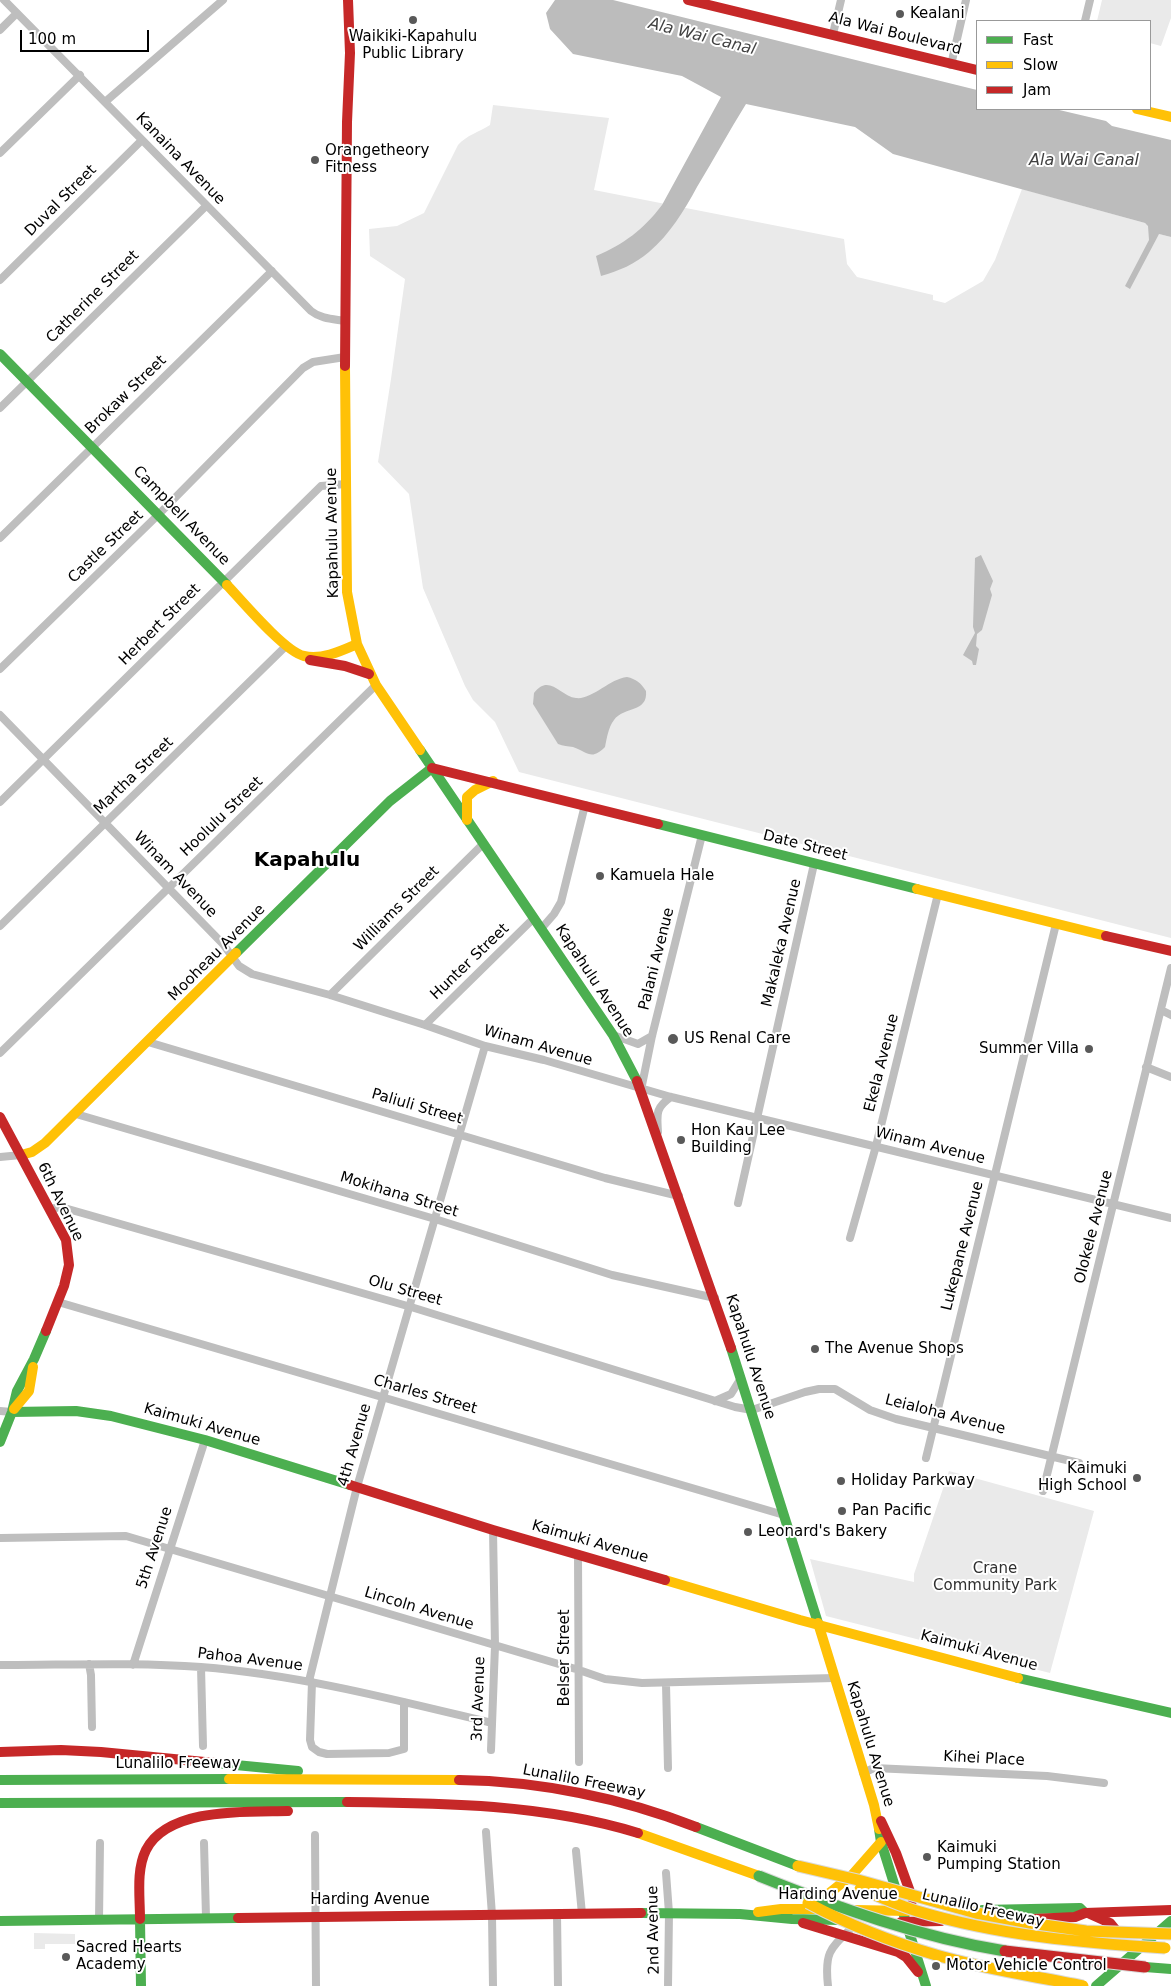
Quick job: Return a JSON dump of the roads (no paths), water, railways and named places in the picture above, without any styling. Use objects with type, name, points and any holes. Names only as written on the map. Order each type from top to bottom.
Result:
[{"type":"main road","name":"Kapahulu Avenue","points":[[348,0],[350,53],[347,122],[345,321],[347,592],[357,644],[369,674],[376,685],[613,1035],[631,1067],[641,1090],[715,1298],[752,1410],[874,1805],[881,1842],[906,1914],[925,1983]]},
{"type":"main road","name":"Ala Wai Boulevard","points":[[688,0],[719,4],[976,70]]},
{"type":"main road","points":[[1141,110],[1171,117]]},
{"type":"main road","name":"Campbell Avenue","points":[[0,354],[159,514],[286,646],[314,662],[345,666],[369,674]]},
{"type":"main road","points":[[302,656],[320,656],[339,652],[357,644]]},
{"type":"main road","name":"Date Street","points":[[432,768],[493,781],[814,864],[1171,951]]},
{"type":"main road","name":"Mooheau Avenue","points":[[21,1156],[32,1152],[45,1143],[76,1114],[390,802],[416,779],[432,768]]},
{"type":"main road","points":[[466,820],[467,797],[475,790],[493,781]]},
{"type":"main road","name":"6th Avenue","points":[[0,1117],[66,1240],[69,1256],[67,1276],[58,1302],[34,1359],[17,1390],[12,1412],[0,1442]]},
{"type":"main road","name":"6th Avenue","points":[[12,1412],[29,1391],[34,1359]]},
{"type":"main road","points":[[29,1391],[35,1406],[42,1411]]},
{"type":"main road","name":"Kaimuki Avenue","points":[[12,1412],[76,1411],[111,1416],[205,1440],[493,1530],[818,1625],[988,1670],[1171,1712]]},
{"type":"main road","points":[[0,1752],[94,1752],[263,1766],[365,1778]]},
{"type":"main road","name":"Lunalilo Freeway","points":[[0,1780],[365,1778],[483,1780],[564,1790],[646,1809],[916,1910],[979,1926],[1046,1939],[1168,1948]]},
{"type":"main road","points":[[0,1803],[160,1801],[401,1802],[467,1805],[582,1819],[642,1834],[876,1920],[940,1938],[1035,1956],[1171,1969]]},
{"type":"main road","points":[[140,1986],[141,1878],[145,1852],[153,1839],[173,1824],[216,1815],[401,1802]]},
{"type":"main road","points":[[874,1805],[896,1853],[913,1898],[934,1910]]},
{"type":"main road","points":[[805,1909],[827,1897],[841,1885],[868,1859],[881,1842]]},
{"type":"main road","points":[[798,1866],[858,1880],[967,1910],[1021,1921],[1086,1931],[1171,1934]]},
{"type":"main road","points":[[759,1876],[838,1920],[917,1950],[978,1965],[1083,1986]]},
{"type":"main road","points":[[906,1914],[913,1898]]},
{"type":"main road","name":"Harding Avenue","points":[[0,1920],[669,1913],[740,1914],[792,1919],[859,1921],[934,1910],[1080,1908],[1086,1913]]},
{"type":"main road","name":"Harding Avenue","points":[[740,1914],[781,1909],[805,1909],[906,1914],[1075,1917],[1086,1913],[1171,1910]]},
{"type":"main road","points":[[1086,1913],[1110,1924],[1119,1935],[1129,1959]]},
{"type":"main road","points":[[792,1919],[898,1952],[906,1957],[925,1983]]},
{"type":"main road","points":[[1096,1986],[1171,1921]]},
{"type":"street","name":"Kanaina Avenue","points":[[4,0],[80,75],[206,206],[317,315],[345,321]]},
{"type":"street","points":[[105,102],[223,0]]},
{"type":"street","points":[[833,34],[841,0]]},
{"type":"street","points":[[951,64],[966,0]]},
{"type":"street","points":[[1085,20],[1090,0]]},
{"type":"street","points":[[0,30],[17,13]]},
{"type":"street","points":[[0,154],[80,75]]},
{"type":"street","name":"Duval Street","points":[[0,280],[142,140]]},
{"type":"street","name":"Catherine Street","points":[[0,408],[206,206]]},
{"type":"street","name":"Brokaw Street","points":[[0,538],[272,271]]},
{"type":"street","name":"Castle Street","points":[[0,669],[159,514],[303,368],[312,362],[345,357]]},
{"type":"street","name":"Herbert Street","points":[[0,802],[42,758],[321,486],[346,484]]},
{"type":"street","name":"Martha Street","points":[[0,926],[286,646]]},
{"type":"street","name":"Hoolulu Street","points":[[0,1053],[376,685]]},
{"type":"street","name":"Winam Avenue","points":[[0,715],[223,944],[239,966],[252,974],[330,995],[426,1025],[485,1046],[544,1060],[641,1090],[1171,1218]]},
{"type":"street","points":[[542,929],[561,902],[585,805]]},
{"type":"street","name":"Palani Avenue","points":[[641,1090],[652,1036],[702,835]]},
{"type":"street","name":"Williams Street","points":[[330,995],[482,844]]},
{"type":"street","name":"Makaleka Avenue","points":[[738,1203],[814,864]]},
{"type":"street","name":"Ekela Avenue","points":[[850,1238],[876,1146],[938,894]]},
{"type":"street","name":"Hunter Street","points":[[426,1025],[534,918]]},
{"type":"street","name":"Lukepane Avenue","points":[[926,1458],[932,1426],[1056,924]]},
{"type":"street","name":"Olokele Avenue","points":[[1043,1491],[1171,968]]},
{"type":"street","points":[[1161,1010],[1171,1015]]},
{"type":"street","points":[[613,1035],[628,1042],[638,1044],[652,1036]]},
{"type":"street","name":"Paliuli Street","points":[[148,1042],[605,1178],[679,1196]]},
{"type":"street","name":"4th Avenue","points":[[404,1702],[404,1749],[389,1753],[327,1754],[315,1750],[310,1740],[310,1682],[329,1595],[357,1487],[411,1307],[485,1046]]},
{"type":"street","points":[[1146,1067],[1171,1077]]},
{"type":"street","points":[[659,1140],[657,1112],[661,1104],[671,1097]]},
{"type":"street","name":"Mokihana Street","points":[[76,1114],[435,1219],[612,1275],[715,1298]]},
{"type":"street","points":[[0,1157],[21,1156]]},
{"type":"street","name":"Olu Street","points":[[50,1208],[61,1207],[411,1307],[752,1410]]},
{"type":"street","name":"Charles Street","points":[[58,1302],[784,1515]]},
{"type":"street","points":[[715,1400],[731,1394],[741,1378]]},
{"type":"street","name":"Leialoha Avenue","points":[[752,1410],[819,1388],[835,1388],[870,1410],[896,1419],[932,1426],[1079,1463]]},
{"type":"street","name":"Kaimuki Avenue","points":[[0,1411],[12,1412]]},
{"type":"street","name":"5th Avenue","points":[[132,1665],[205,1440]]},
{"type":"street","name":"3rd Avenue","points":[[491,1750],[494,1646],[493,1530]]},
{"type":"street","name":"Lincoln Avenue","points":[[0,1538],[126,1536],[579,1670],[605,1680],[666,1684],[834,1678]]},
{"type":"street","name":"Belser Street","points":[[578,1554],[579,1762]]},
{"type":"street","points":[[88,1664],[92,1727]]},
{"type":"street","name":"Pahoa Avenue","points":[[0,1665],[88,1664],[201,1667],[310,1682],[492,1723]]},
{"type":"street","points":[[201,1667],[203,1746]]},
{"type":"street","points":[[666,1684],[668,1768]]},
{"type":"street","name":"Kihei Place","points":[[863,1774],[874,1768],[1047,1776],[1104,1783]]},
{"type":"street","points":[[486,1832],[492,1915],[493,1986]]},
{"type":"street","points":[[315,1835],[316,1986]]},
{"type":"street","points":[[204,1843],[206,1917]]},
{"type":"street","points":[[99,1920],[100,1844]]},
{"type":"street","points":[[576,1851],[582,1914]]},
{"type":"street","name":"2nd Avenue","points":[[666,1874],[669,1913],[668,1986]]},
{"type":"street","points":[[557,1914],[558,1986]]},
{"type":"street","points":[[828,1986],[827,1959],[833,1946],[859,1921]]},
{"type":"water","name":"Ala Wai Canal","points":[[555,0],[613,0],[976,90],[976,110],[1059,110],[1106,121],[1112,126],[1171,140],[1171,237],[1159,234],[1130,289],[1125,286],[1149,240],[1148,226],[1145,223],[893,154],[855,127],[746,104],[687,205],[664,238],[632,264],[601,276],[596,256],[632,235],[648,222],[662,205],[721,97],[682,76],[573,54],[550,29],[546,13]]},
{"type":"water","points":[[981,555],[993,581],[990,589],[992,595],[982,630],[977,634],[976,646],[979,649],[976,665],[973,665],[972,661],[963,655],[975,633],[973,627],[975,558]]},
{"type":"water","points":[[627,677],[636,680],[642,686],[646,691],[646,698],[639,706],[618,716],[614,720],[609,730],[605,747],[596,754],[589,754],[573,747],[558,744],[533,704],[534,693],[539,687],[545,685],[555,687],[570,696],[582,698],[614,681]]},
{"type":"place","name":"Kealani","points":[[900,14]]},
{"type":"place","name":"Waikiki-Kapahulu Public Library","points":[[413,20]]},
{"type":"place","name":"Orangetheory Fitness","points":[[315,160]]},
{"type":"place","name":"Kamuela Hale","points":[[600,876]]},
{"type":"place","name":"US Renal Care","points":[[673,1039]]},
{"type":"place","name":"Summer Villa","points":[[1089,1049]]},
{"type":"place","name":"Hon Kau Lee Building","points":[[681,1140]]},
{"type":"place","name":"The Avenue Shops","points":[[815,1349]]},
{"type":"place","name":"Kaimuki High School","points":[[1137,1478]]},
{"type":"place","name":"Holiday Parkway","points":[[841,1481]]},
{"type":"place","name":"Pan Pacific","points":[[842,1511]]},
{"type":"place","name":"Leonard's Bakery","points":[[748,1532]]},
{"type":"place","name":"Kaimuki Pumping Station","points":[[927,1857]]},
{"type":"place","name":"Sacred Hearts Academy","points":[[66,1957]]},
{"type":"place","name":"Motor Vehicle Control","points":[[936,1966]]},
{"type":"district","name":"Kapahulu","points":[[307,861]]},
{"type":"park label","name":"Crane Community Park","points":[[995,1578]]}]
